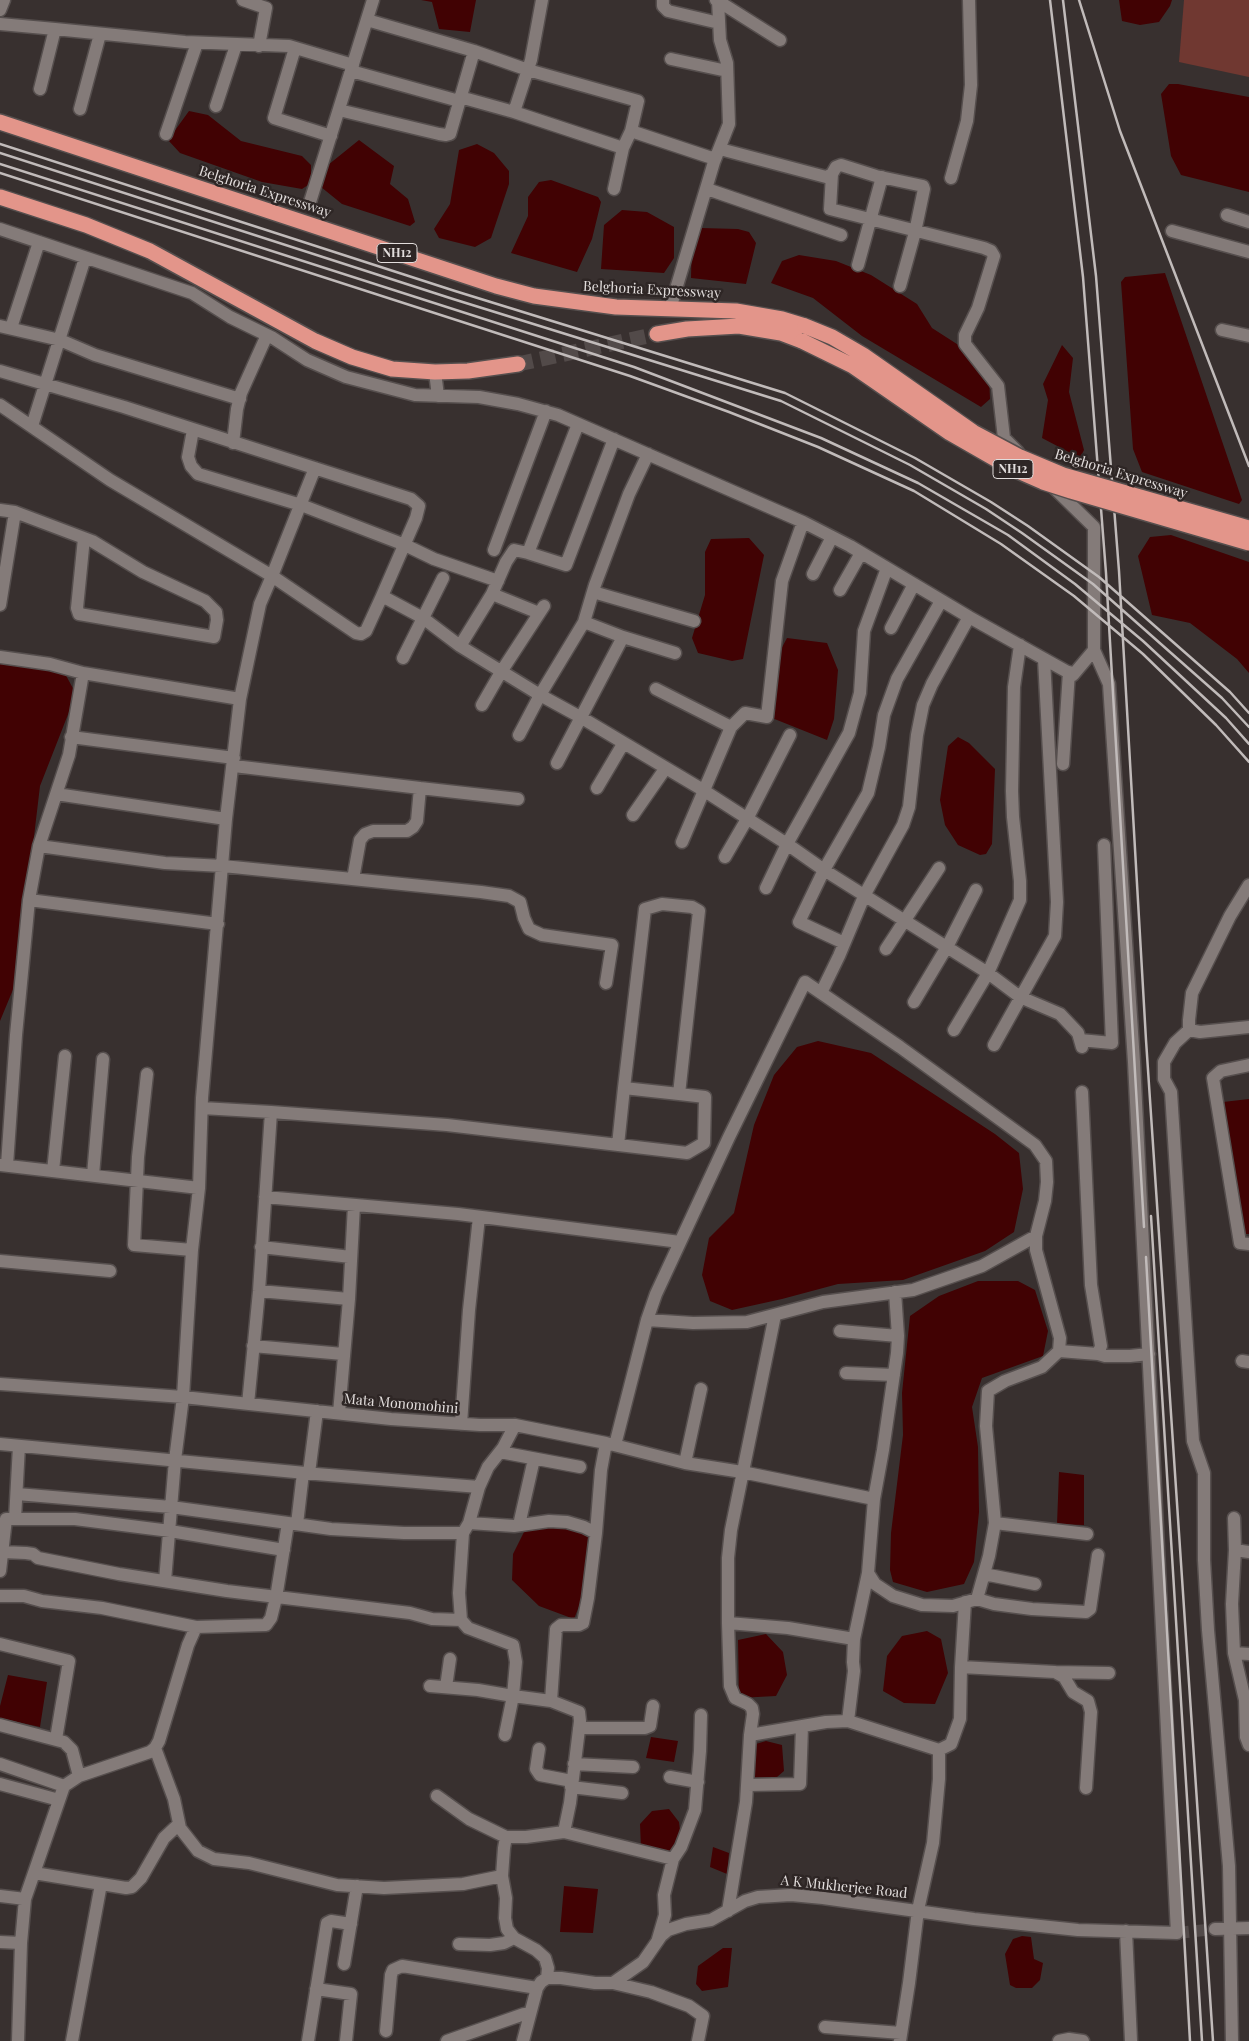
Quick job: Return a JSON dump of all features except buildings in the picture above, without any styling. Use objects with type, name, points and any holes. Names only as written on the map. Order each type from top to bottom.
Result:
[{"type":"highway","name":"Belghoria Expressway","points":[[0,122],[496,286],[534,296],[616,307],[736,311],[782,319],[805,326],[832,337],[863,355],[973,432],[1020,456],[1063,475],[1249,528]]},
{"type":"highway","points":[[0,197],[86,225],[150,251],[315,341],[352,357],[392,369],[435,372],[468,371],[518,364]]},
{"type":"highway","name":"NH12","points":[[657,334],[687,329],[739,326],[775,331],[802,341],[853,366],[950,433],[1011,468],[1043,482],[1071,491],[1249,543]]},
{"type":"street","points":[[0,10],[4,0]]},
{"type":"street","points":[[243,0],[266,8],[259,46]]},
{"type":"street","points":[[310,202],[373,0]]},
{"type":"street","points":[[514,112],[528,70],[542,0]]},
{"type":"street","points":[[663,0],[663,6],[668,11],[719,23]]},
{"type":"street","points":[[951,178],[967,121],[971,85],[969,0]]},
{"type":"street","points":[[670,309],[728,124],[727,71],[720,40],[717,1]]},
{"type":"street","points":[[717,1],[780,40]]},
{"type":"street","points":[[367,20],[474,50],[528,70],[638,101],[632,131],[623,148],[614,189]]},
{"type":"street","points":[[0,24],[197,43],[295,48],[352,68],[460,99],[514,112],[623,148]]},
{"type":"street","points":[[40,89],[55,29]]},
{"type":"street","points":[[80,109],[100,34]]},
{"type":"street","points":[[166,134],[197,43]]},
{"type":"street","points":[[216,106],[236,45]]},
{"type":"street","points":[[295,48],[274,118],[331,136]]},
{"type":"street","points":[[339,110],[446,136],[452,130],[474,50]]},
{"type":"street","points":[[671,59],[727,71]]},
{"type":"street","points":[[632,131],[718,154],[826,177],[832,174]]},
{"type":"street","points":[[900,286],[915,232],[923,186],[841,165],[836,167],[832,174],[830,209],[915,232],[984,248],[991,251],[994,256],[978,308],[965,335],[965,344],[998,386],[1004,438],[1094,527],[1094,650],[1109,684],[1132,1036],[1149,1354],[1104,1356],[1059,1351]]},
{"type":"street","points":[[858,265],[882,177]]},
{"type":"street","points":[[707,189],[841,235]]},
{"type":"street","points":[[1227,215],[1249,222]]},
{"type":"street","points":[[0,229],[192,293],[307,360],[346,377],[415,395],[479,397],[546,410],[803,522],[861,553],[941,601],[1073,675],[1094,650]]},
{"type":"street","points":[[1172,231],[1249,252]]},
{"type":"street","points":[[39,242],[6,327],[60,340],[95,355],[240,399]]},
{"type":"street","points":[[32,426],[85,258]]},
{"type":"street","points":[[1222,330],[1249,336]]},
{"type":"street","points":[[233,443],[240,399],[267,335]]},
{"type":"street","points":[[0,371],[315,468],[411,499],[419,506],[405,545],[366,630],[361,634],[356,633],[110,480],[0,405]]},
{"type":"street","points":[[435,372],[438,396]]},
{"type":"street","points":[[494,550],[546,410]]},
{"type":"street","points":[[528,553],[578,424]]},
{"type":"street","points":[[193,430],[188,457],[191,466],[198,474],[301,506],[405,545],[434,559],[498,581]]},
{"type":"street","points":[[460,646],[492,594],[514,550],[566,564],[614,439]]},
{"type":"street","points":[[519,735],[584,622],[629,494],[648,454]]},
{"type":"street","points":[[165,1580],[182,1397],[192,1250],[199,1188],[202,1108],[224,866],[226,819],[240,699],[260,604],[315,468]]},
{"type":"street","points":[[0,510],[15,512],[84,538],[142,572],[206,601],[216,612],[217,620],[214,637],[79,614],[77,608],[84,538]]},
{"type":"street","points":[[0,605],[15,512]]},
{"type":"street","points":[[682,842],[731,727],[745,713],[767,717],[782,580],[803,522]]},
{"type":"street","points":[[813,574],[832,537]]},
{"type":"street","points":[[840,590],[861,553]]},
{"type":"street","points":[[766,888],[787,844],[849,733],[860,694],[864,631],[887,568]]},
{"type":"street","points":[[403,658],[443,578]]},
{"type":"street","points":[[891,628],[914,584]]},
{"type":"street","points":[[593,592],[694,621]]},
{"type":"street","points":[[482,705],[542,609],[492,594]]},
{"type":"street","points":[[382,596],[423,618],[460,646],[540,696],[582,718],[703,790],[824,870],[988,973],[1020,997],[1060,1014],[1078,1033],[1081,1043],[1112,1043],[1104,845]]},
{"type":"street","points":[[844,943],[799,922],[824,870],[868,793],[879,747],[884,715],[897,679],[941,601]]},
{"type":"street","points":[[822,990],[839,956],[865,894],[904,825],[909,807],[922,705],[969,617]]},
{"type":"street","points":[[584,622],[623,637],[676,653]]},
{"type":"street","points":[[557,763],[623,637]]},
{"type":"street","points":[[954,1030],[988,973],[1020,900],[1012,781],[1014,687],[1020,645]]},
{"type":"street","points":[[0,657],[50,664],[83,673],[240,699]]},
{"type":"street","points":[[994,1045],[1052,944],[1057,917],[1044,659]]},
{"type":"street","points":[[1063,764],[1069,672]]},
{"type":"street","points":[[83,673],[69,754],[39,846],[29,900],[4,1165],[199,1188]]},
{"type":"street","points":[[656,689],[731,727]]},
{"type":"street","points":[[725,857],[747,819],[790,735]]},
{"type":"street","points":[[71,737],[420,788],[518,799]]},
{"type":"street","points":[[597,788],[623,744]]},
{"type":"street","points":[[633,814],[665,769]]},
{"type":"street","points":[[353,879],[360,840],[365,834],[373,832],[407,832],[417,821],[420,788]]},
{"type":"street","points":[[56,794],[226,819]]},
{"type":"street","points":[[39,846],[165,863],[224,866],[510,896],[520,902],[529,929],[542,935],[612,945],[606,983]]},
{"type":"street","points":[[886,949],[939,868]]},
{"type":"street","points":[[1232,2041],[1229,1866],[1208,1630],[1204,1560],[1204,1473],[1193,1441],[1172,1092],[1164,1078],[1164,1062],[1175,1043],[1190,1030],[1192,993],[1230,916],[1249,885]]},
{"type":"street","points":[[914,1002],[976,890]]},
{"type":"street","points":[[29,900],[218,924]]},
{"type":"street","points":[[618,1145],[645,909],[662,904],[692,907],[699,911],[679,1094]]},
{"type":"street","points":[[551,1701],[556,1629],[561,1625],[579,1626],[583,1623],[596,1533],[601,1470],[656,1294],[729,1137],[805,982],[822,990],[1035,1145],[1046,1161],[1047,1182],[1045,1201],[1036,1236],[1036,1250],[1050,1294],[1060,1338],[1059,1351],[1042,1367],[1005,1381],[988,1391],[986,1426],[995,1523],[984,1574],[971,1601],[961,1667],[960,1719],[951,1744],[939,1750],[848,1721],[826,1722],[750,1736]]},
{"type":"street","points":[[1190,1030],[1200,1032],[1249,1027]]},
{"type":"street","points":[[1112,1036],[1132,1036]]},
{"type":"street","points":[[53,1171],[65,1056]]},
{"type":"street","points":[[93,1176],[103,1059]]},
{"type":"street","points":[[1249,1065],[1221,1071],[1213,1078],[1240,1243],[1249,1244]]},
{"type":"street","points":[[147,1074],[136,1181],[134,1245],[192,1250]]},
{"type":"street","points":[[202,1108],[448,1125],[687,1153],[704,1143],[705,1097],[624,1088]]},
{"type":"street","points":[[1082,1092],[1091,1285],[1101,1346],[1098,1354]]},
{"type":"street","points":[[248,1404],[259,1291],[271,1112]]},
{"type":"street","points":[[265,1197],[479,1217],[680,1242]]},
{"type":"street","points":[[338,1413],[349,1299],[354,1205]]},
{"type":"street","points":[[462,1424],[469,1310],[479,1217]]},
{"type":"street","points":[[647,1320],[693,1323],[747,1322],[823,1302],[913,1290],[982,1266],[1036,1236]]},
{"type":"street","points":[[261,1247],[351,1257]]},
{"type":"street","points":[[0,1261],[110,1271]]},
{"type":"street","points":[[259,1291],[349,1299]]},
{"type":"street","points":[[848,1721],[854,1670],[854,1639],[868,1573],[874,1499],[894,1375],[898,1336],[895,1292]]},
{"type":"street","points":[[728,1911],[746,1802],[753,1714],[752,1708],[748,1704],[735,1698],[730,1686],[728,1558],[742,1472],[774,1315]]},
{"type":"street","points":[[840,1331],[898,1336]]},
{"type":"street","points":[[253,1346],[343,1354]]},
{"type":"street","name":"A K Mukherjee Road","points":[[613,1983],[643,1962],[661,1936],[674,1927],[711,1920],[751,1899],[779,1894],[1068,1929],[1177,1933],[1149,1354]]},
{"type":"street","points":[[846,1373],[894,1375]]},
{"type":"street","name":"Mata Monomohini","points":[[0,1384],[182,1397],[462,1424],[515,1425],[610,1444],[685,1463],[742,1472],[874,1499]]},
{"type":"street","points":[[685,1463],[701,1389]]},
{"type":"street","points":[[0,1596],[24,1596],[42,1601],[102,1608],[196,1627],[266,1625],[271,1618],[284,1550],[306,1473],[317,1411]]},
{"type":"street","points":[[505,1735],[513,1696],[516,1662],[513,1645],[468,1628],[461,1620],[459,1593],[466,1528],[479,1488],[488,1467],[500,1452],[515,1425]]},
{"type":"street","points":[[0,1444],[479,1488]]},
{"type":"street","points":[[15,1519],[19,1446]]},
{"type":"street","points":[[500,1452],[580,1467]]},
{"type":"street","points":[[519,1525],[534,1459]]},
{"type":"street","points":[[17,1494],[171,1507],[331,1529],[404,1533],[519,1525],[549,1521],[567,1522],[596,1533]]},
{"type":"street","points":[[1234,1518],[1235,1550],[1232,1604],[1234,1653],[1245,1700],[1246,1737],[1249,1745]]},
{"type":"street","points":[[0,1570],[6,1519],[75,1520],[170,1531],[284,1550]]},
{"type":"street","points":[[995,1523],[1087,1534]]},
{"type":"street","points":[[1235,1550],[1249,1552]]},
{"type":"street","points":[[2,1552],[33,1554],[38,1558],[119,1574],[276,1598],[410,1613],[445,1621],[461,1620]]},
{"type":"street","points":[[868,1573],[875,1584],[893,1596],[922,1605],[952,1606],[971,1601],[1032,1609],[1086,1612],[1090,1610],[1098,1555]]},
{"type":"street","points":[[984,1574],[1035,1584]]},
{"type":"street","points":[[728,1623],[788,1628],[854,1639]]},
{"type":"street","points":[[18,2041],[21,1943],[26,1899],[64,1786],[79,1776],[150,1752],[155,1748],[159,1741],[188,1645],[196,1627]]},
{"type":"street","points":[[0,1644],[69,1662],[56,1740]]},
{"type":"street","points":[[1234,1653],[1249,1654]]},
{"type":"street","points":[[446,1688],[450,1659]]},
{"type":"street","points":[[961,1667],[1109,1674]]},
{"type":"street","points":[[1055,1672],[1064,1677],[1073,1692],[1088,1701],[1090,1706],[1086,1788]]},
{"type":"street","points":[[430,1686],[478,1690],[551,1701],[579,1712],[579,1728],[564,1832]]},
{"type":"street","points":[[579,1728],[645,1728],[650,1726],[653,1706]]},
{"type":"street","points":[[657,1944],[665,1915],[664,1895],[673,1859],[681,1847],[695,1810],[701,1715]]},
{"type":"street","points":[[0,1726],[64,1742],[72,1750],[79,1776]]},
{"type":"street","points":[[747,1785],[800,1784],[802,1727]]},
{"type":"street","points":[[155,1748],[174,1799],[180,1828],[198,1851],[214,1859],[249,1863],[337,1885],[384,1888],[463,1884],[502,1876]]},
{"type":"street","points":[[539,1749],[536,1769],[540,1775],[572,1784],[622,1793]]},
{"type":"street","points":[[825,2027],[900,2037],[918,1910],[934,1844],[939,1779],[939,1750]]},
{"type":"street","points":[[0,1764],[64,1786]]},
{"type":"street","points":[[574,1764],[633,1766]]},
{"type":"street","points":[[13,1786],[18,1769]]},
{"type":"street","points":[[670,1777],[698,1782]]},
{"type":"street","points":[[0,1784],[59,1800]]},
{"type":"street","points":[[437,1796],[469,1819],[506,1837],[526,1837],[564,1832],[673,1859]]},
{"type":"street","points":[[34,1873],[126,1888],[132,1887],[141,1878],[164,1838],[179,1824]]},
{"type":"street","points":[[506,1837],[502,1876],[506,1898],[505,1918],[507,1929],[514,1938],[536,1950],[545,1958],[548,1968],[546,1978]]},
{"type":"street","points":[[72,2041],[101,1884]]},
{"type":"street","points":[[344,1964],[358,1886]]},
{"type":"street","points":[[0,1896],[26,1899]]},
{"type":"street","points":[[308,2041],[328,1922],[351,1924]]},
{"type":"street","points":[[1215,1929],[1249,1928]]},
{"type":"street","points":[[1126,1931],[1131,2041]]},
{"type":"street","points":[[459,1944],[490,1945],[504,1943],[514,1938]]},
{"type":"street","points":[[0,1942],[21,1943]]},
{"type":"street","points":[[386,2030],[391,1975],[393,1970],[402,1966],[538,1988]]},
{"type":"street","points":[[523,2041],[541,1982],[546,1978],[560,1978],[604,1984],[613,1983],[651,1992],[689,2006],[703,2016],[698,2041]]},
{"type":"street","points":[[316,1989],[351,1994],[346,2041]]},
{"type":"street","points":[[447,2041],[524,2014],[530,2014]]},
{"type":"street","points":[[1059,2041],[1069,2039],[1083,2041]]},
{"type":"shaded area","points":[[421,0],[476,0],[470,32],[439,29],[432,2]]},
{"type":"shaded area","points":[[1119,0],[1172,0],[1159,22],[1140,25],[1122,21]]},
{"type":"shaded area","points":[[1184,0],[1249,0],[1249,77],[1179,62]]},
{"type":"shaded area","points":[[1169,84],[1249,97],[1249,192],[1181,175],[1171,156],[1161,94]]},
{"type":"shaded area","points":[[189,111],[208,115],[241,141],[302,156],[311,165],[311,183],[302,189],[262,182],[180,153],[168,140]]},
{"type":"shaded area","points":[[359,140],[394,166],[390,184],[408,199],[415,222],[410,226],[342,204],[321,187],[328,165]]},
{"type":"shaded area","points":[[477,144],[494,153],[509,171],[509,184],[491,238],[475,247],[439,238],[434,229],[450,204],[459,150]]},
{"type":"shaded area","points":[[551,180],[598,197],[601,202],[592,239],[577,272],[511,253],[528,216],[528,197],[539,182]]},
{"type":"shaded area","points":[[622,210],[647,212],[674,227],[674,258],[664,273],[601,269],[604,225]]},
{"type":"shaded area","points":[[701,228],[738,229],[749,232],[756,243],[746,284],[691,278],[692,237]]},
{"type":"shaded area","points":[[799,255],[836,261],[871,275],[917,304],[932,328],[960,346],[989,376],[990,399],[981,407],[862,336],[813,298],[771,283],[782,261]]},
{"type":"shaded area","points":[[1165,273],[1242,500],[1239,504],[1142,472],[1133,449],[1121,282],[1125,277]]},
{"type":"shaded area","points":[[1062,345],[1073,358],[1069,392],[1084,450],[1080,458],[1042,438],[1048,400],[1043,384]]},
{"type":"shaded area","points":[[1171,535],[1249,562],[1249,673],[1237,659],[1190,623],[1152,615],[1138,556],[1150,537]]},
{"type":"shaded area","points":[[749,538],[764,555],[743,659],[732,661],[698,653],[692,638],[705,595],[705,552],[711,539]]},
{"type":"shaded area","points":[[787,638],[827,643],[838,670],[834,719],[827,740],[772,718],[778,655]]},
{"type":"shaded area","points":[[0,662],[10,665],[62,668],[76,694],[40,786],[17,980],[0,1021]]},
{"type":"shaded area","points":[[958,737],[969,743],[995,769],[992,844],[986,854],[980,855],[958,845],[945,825],[940,800],[948,746]]},
{"type":"shaded area","points":[[818,1041],[871,1053],[995,1134],[1019,1153],[1023,1189],[1014,1232],[985,1251],[903,1280],[838,1284],[732,1310],[710,1301],[702,1275],[709,1238],[734,1213],[754,1125],[774,1075],[797,1047]]},
{"type":"shaded area","points":[[1249,1099],[1249,1234],[1241,1234],[1223,1102]]},
{"type":"shaded area","points":[[978,1281],[1018,1281],[1035,1290],[1048,1331],[1043,1356],[982,1378],[972,1407],[978,1447],[979,1512],[974,1562],[964,1584],[927,1592],[893,1582],[890,1570],[891,1533],[903,1435],[902,1393],[910,1316],[939,1296]]},
{"type":"shaded area","points":[[1059,1472],[1084,1475],[1084,1525],[1057,1524]]},
{"type":"shaded area","points":[[551,1515],[598,1537],[592,1573],[574,1619],[539,1606],[512,1580],[513,1554],[529,1522],[539,1516]]},
{"type":"shaded area","points":[[927,1631],[941,1639],[948,1673],[935,1704],[904,1703],[883,1691],[887,1656],[902,1636]]},
{"type":"shaded area","points":[[766,1634],[783,1652],[787,1675],[776,1696],[739,1698],[738,1640]]},
{"type":"shaded area","points":[[8,1675],[47,1682],[40,1727],[0,1718],[0,1706]]},
{"type":"shaded area","points":[[651,1737],[678,1741],[674,1762],[646,1758]]},
{"type":"shaded area","points":[[766,1741],[782,1745],[784,1771],[777,1777],[751,1778],[749,1746]]},
{"type":"shaded area","points":[[669,1809],[679,1822],[681,1839],[674,1853],[641,1848],[640,1824],[652,1811]]},
{"type":"shaded area","points":[[713,1847],[729,1853],[727,1874],[710,1867]]},
{"type":"shaded area","points":[[564,1886],[598,1889],[593,1933],[560,1932]]},
{"type":"shaded area","points":[[1022,1936],[1031,1937],[1034,1959],[1043,1963],[1040,1980],[1032,1988],[1016,1988],[1010,1985],[1005,1954],[1013,1939]]},
{"type":"shaded area","points":[[723,1948],[732,1948],[728,1987],[702,1991],[696,1984],[698,1966]]},
{"type":"tunnel","points":[[518,364],[657,334]]},
{"type":"tunnel","points":[[1177,1933],[1215,1929]]},
{"type":"railway","points":[[1050,0],[1083,277],[1106,573],[1144,1227]]},
{"type":"railway","points":[[1063,0],[1096,276],[1119,571],[1146,1040],[1213,2041]]},
{"type":"railway","points":[[1079,0],[1120,131],[1249,466]]},
{"type":"railway","points":[[0,144],[455,291],[785,393],[915,458],[1028,526],[1099,577],[1230,692],[1249,713]]},
{"type":"railway","points":[[0,153],[453,299],[781,401],[910,465],[986,509],[1022,533],[1093,584],[1222,698],[1249,727]]},
{"type":"railway","points":[[0,164],[634,367],[821,438],[918,483],[1008,535],[1075,584],[1143,641],[1226,718],[1249,744]]},
{"type":"railway","points":[[0,173],[630,376],[818,447],[914,491],[1001,544],[1074,596],[1143,654],[1216,725],[1249,762]]},
{"type":"railway","points":[[1151,1216],[1202,2041]]},
{"type":"railway","points":[[1146,1257],[1190,2041]]}]
